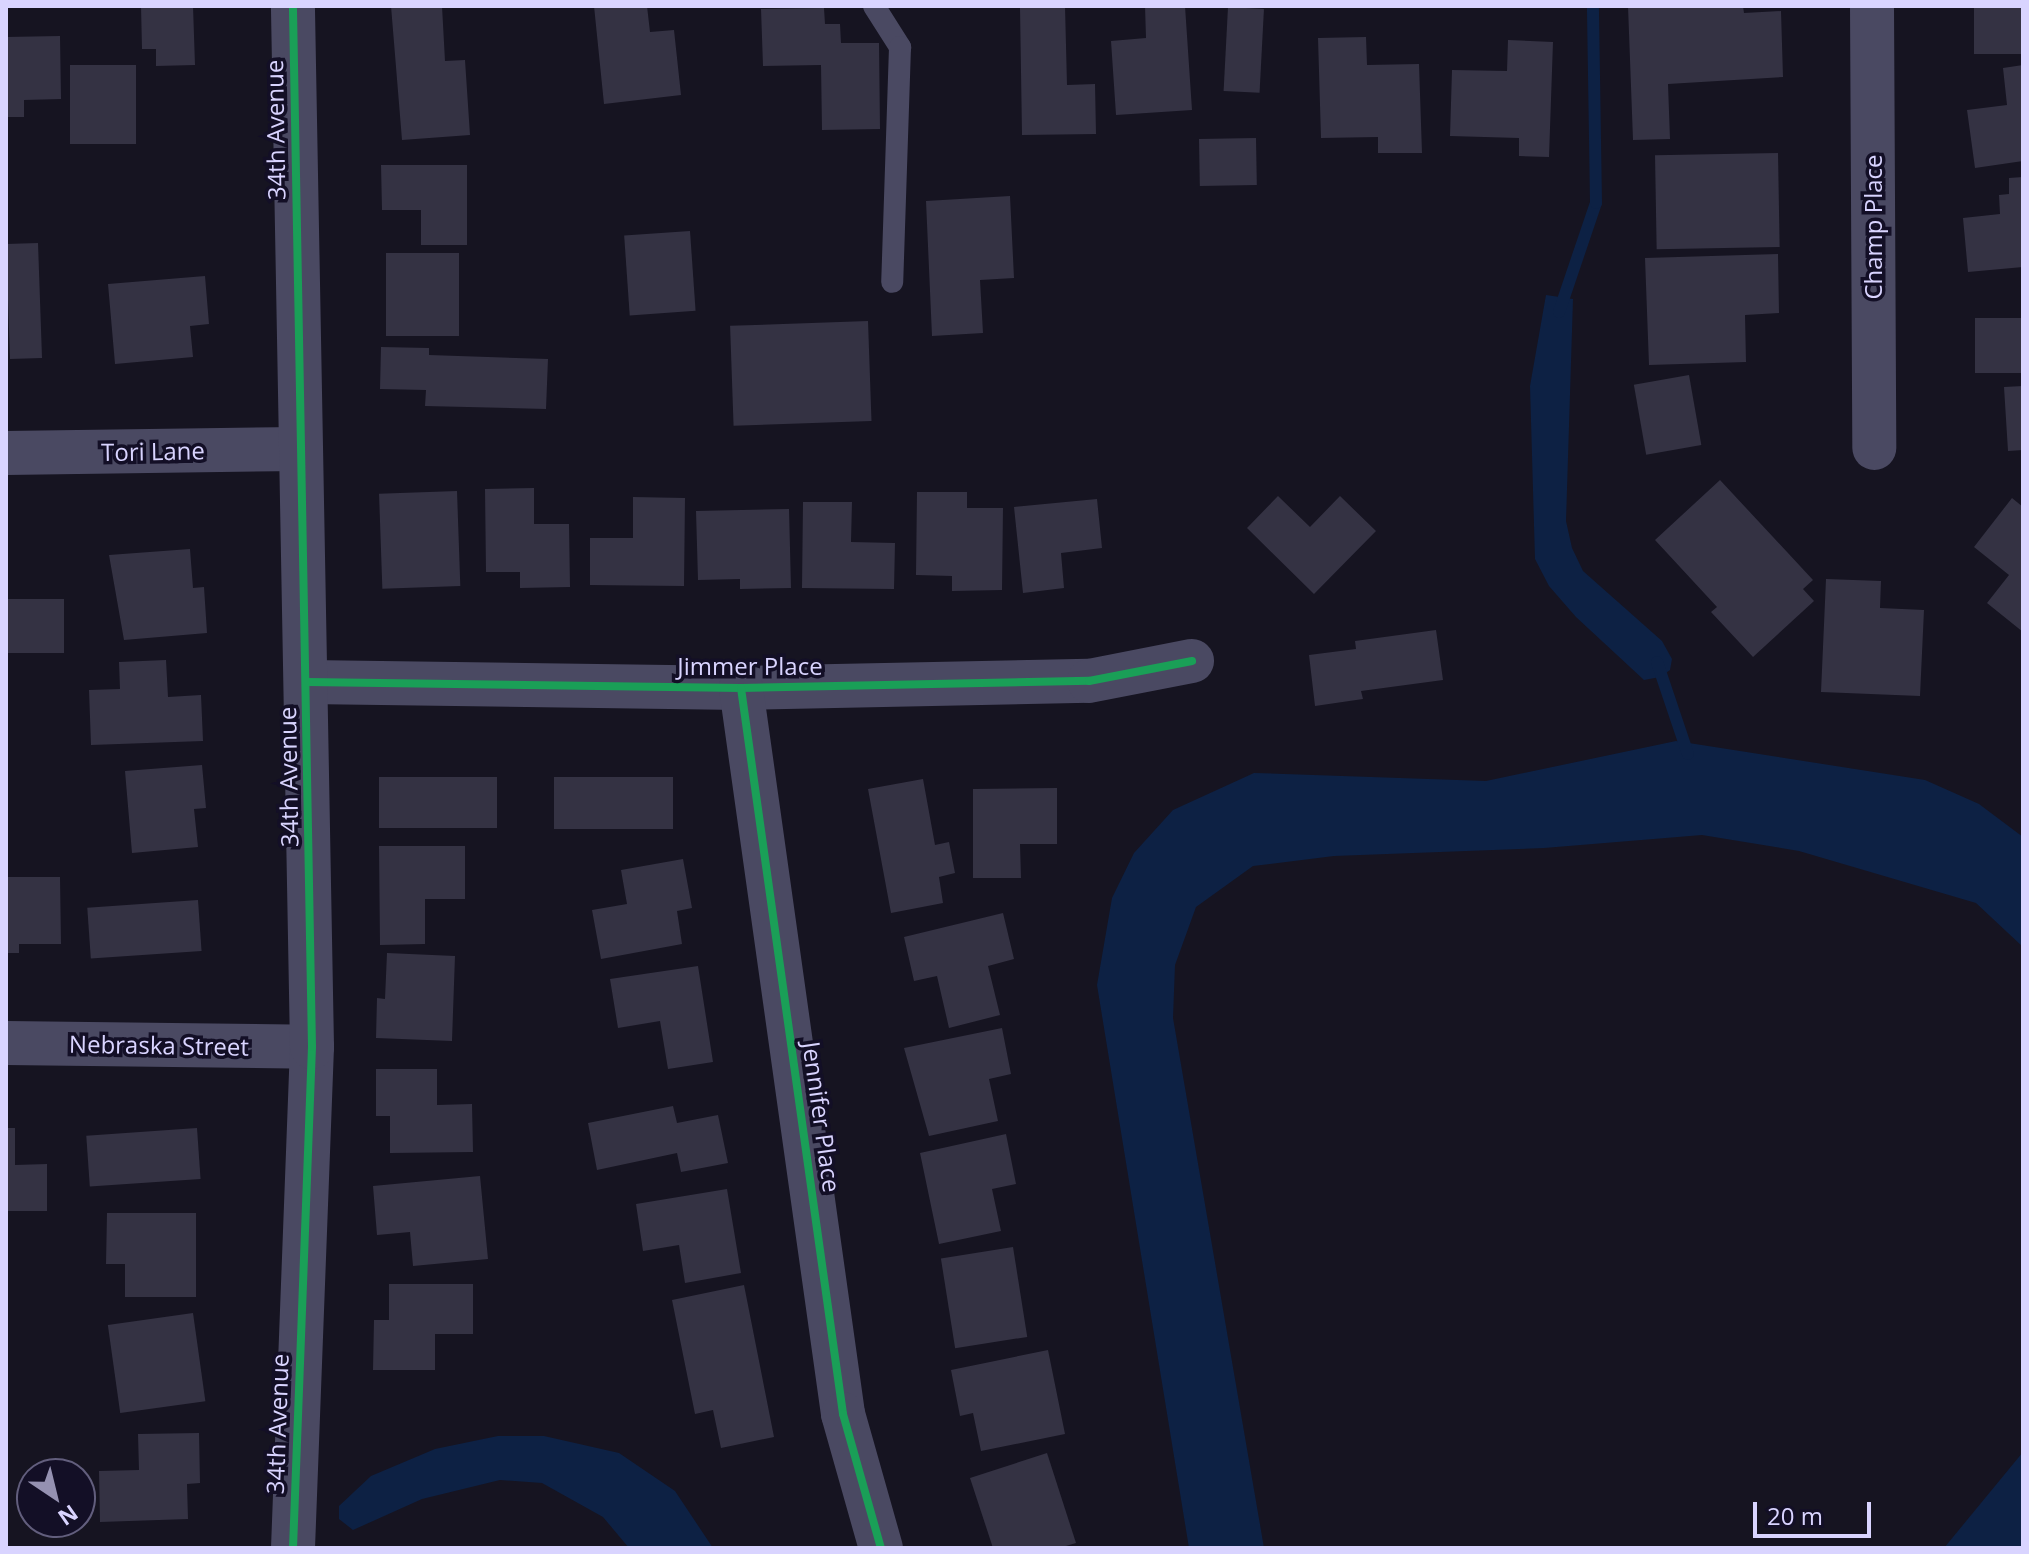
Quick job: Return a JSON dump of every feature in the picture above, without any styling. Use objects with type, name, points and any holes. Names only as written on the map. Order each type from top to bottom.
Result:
[{"type":"street","name":"34th Avenue","points":[[293,6],[312,1047],[293,1548]]},
{"type":"street","name":"Champ Place","points":[[1872,6],[1874,448]]},
{"type":"street","name":"Tori Lane","points":[[6,453],[299,449]]},
{"type":"street","name":"Jimmer Place","points":[[307,682],[741,688],[1089,681],[1192,661]]},
{"type":"street","name":"Jennifer Place","points":[[741,688],[843,1414],[881,1548]]},
{"type":"street","name":"Nebraska Street","points":[[6,1043],[312,1047]]},
{"type":"lane","points":[[874,6],[900,47],[892,282]]},
{"type":"water","points":[[1546,295],[1573,299],[1566,521],[1572,548],[1583,571],[1662,641],[1672,659],[1670,670],[1660,677],[1644,680],[1576,617],[1549,586],[1535,559],[1530,386]]},
{"type":"water","points":[[1676,741],[1925,780],[1979,804],[2023,837],[2023,947],[1976,903],[1799,851],[1702,835],[1544,848],[1334,856],[1253,866],[1196,907],[1175,965],[1173,1018],[1264,1548],[1189,1548],[1097,985],[1112,898],[1134,853],[1173,810],[1254,773],[1486,781]]},
{"type":"water","points":[[498,1436],[544,1436],[619,1453],[675,1491],[713,1548],[629,1548],[603,1517],[542,1483],[500,1480],[422,1499],[353,1530],[339,1519],[339,1506],[371,1476],[435,1449]]},
{"type":"water","points":[[2023,1452],[2023,1548],[1944,1548]]},
{"type":"building","points":[[141,6],[193,6],[195,65],[156,66],[156,49],[142,49]]},
{"type":"building","points":[[391,6],[442,6],[445,61],[465,60],[470,135],[402,140]]},
{"type":"building","points":[[594,6],[647,6],[650,32],[674,30],[681,95],[604,104]]},
{"type":"building","points":[[1065,6],[1067,85],[1095,84],[1096,134],[1022,135],[1020,8]]},
{"type":"building","points":[[1145,6],[1185,6],[1192,110],[1116,115],[1111,41],[1146,38]]},
{"type":"building","points":[[1628,6],[1743,6],[1744,13],[1781,11],[1783,77],[1668,84],[1670,139],[1633,140]]},
{"type":"building","points":[[1974,6],[2023,6],[2023,54],[1974,54]]},
{"type":"building","points":[[1228,7],[1264,9],[1260,93],[1224,91]]},
{"type":"building","points":[[824,8],[825,24],[840,24],[841,43],[879,43],[880,129],[822,130],[821,65],[763,66],[761,9]]},
{"type":"building","points":[[60,36],[61,99],[24,100],[24,117],[6,117],[6,37]]},
{"type":"building","points":[[1366,37],[1367,65],[1419,64],[1422,153],[1378,153],[1378,137],[1321,138],[1318,38]]},
{"type":"building","points":[[1508,40],[1553,42],[1549,157],[1519,156],[1519,138],[1450,136],[1452,70],[1507,71]]},
{"type":"building","points":[[70,65],[136,65],[136,144],[70,144]]},
{"type":"building","points":[[2023,65],[2023,161],[1975,168],[1967,110],[2007,105],[2003,68]]},
{"type":"building","points":[[1256,138],[1257,185],[1200,186],[1199,139]]},
{"type":"building","points":[[1778,153],[1780,247],[1657,249],[1655,155]]},
{"type":"building","points":[[381,165],[467,165],[467,245],[421,245],[421,210],[382,210]]},
{"type":"building","points":[[2023,177],[2023,267],[1968,272],[1963,218],[2000,214],[1999,195],[2009,194],[2009,178]]},
{"type":"building","points":[[1010,196],[1014,278],[980,280],[983,333],[932,336],[926,201]]},
{"type":"building","points":[[690,231],[696,311],[630,315],[624,236]]},
{"type":"building","points":[[38,243],[42,358],[10,359],[6,244]]},
{"type":"building","points":[[386,253],[459,253],[459,336],[386,336]]},
{"type":"building","points":[[1778,254],[1779,313],[1745,315],[1746,362],[1649,365],[1645,258]]},
{"type":"building","points":[[205,276],[209,324],[190,326],[193,357],[115,364],[108,284]]},
{"type":"building","points":[[1975,318],[2023,318],[2023,373],[1975,373]]},
{"type":"building","points":[[868,321],[871,421],[734,426],[730,326]]},
{"type":"building","points":[[381,347],[429,348],[429,355],[548,359],[546,409],[425,406],[426,390],[380,389]]},
{"type":"building","points":[[1689,375],[1701,445],[1646,455],[1634,385]]},
{"type":"building","points":[[2023,386],[2023,450],[2008,451],[2004,387]]},
{"type":"building","points":[[1720,480],[1813,580],[1803,589],[1814,601],[1753,657],[1711,612],[1717,607],[1655,540]]},
{"type":"building","points":[[534,488],[534,524],[569,524],[570,587],[520,588],[520,572],[486,572],[485,489]]},
{"type":"building","points":[[457,491],[460,586],[382,589],[379,494]]},
{"type":"building","points":[[917,492],[967,492],[967,508],[1003,508],[1002,590],[952,591],[952,576],[916,575]]},
{"type":"building","points":[[1278,496],[1310,527],[1340,496],[1376,531],[1314,594],[1247,528]]},
{"type":"building","points":[[633,497],[685,498],[684,586],[590,585],[590,538],[633,538]]},
{"type":"building","points":[[2012,498],[2023,507],[2023,632],[1987,603],[2009,575],[1974,547]]},
{"type":"building","points":[[1097,499],[1102,548],[1061,553],[1064,588],[1023,593],[1014,507]]},
{"type":"building","points":[[803,502],[852,502],[851,542],[895,543],[894,589],[802,588]]},
{"type":"building","points":[[789,509],[791,588],[740,589],[740,579],[698,580],[696,511]]},
{"type":"building","points":[[190,549],[193,588],[204,587],[207,633],[124,640],[109,555]]},
{"type":"building","points":[[1826,579],[1881,581],[1880,608],[1924,610],[1920,696],[1821,692]]},
{"type":"building","points":[[6,599],[64,599],[64,653],[6,653]]},
{"type":"building","points":[[1436,630],[1443,680],[1361,691],[1363,699],[1315,706],[1309,655],[1356,649],[1355,641]]},
{"type":"building","points":[[166,660],[168,697],[201,695],[203,741],[91,745],[89,690],[120,689],[119,662]]},
{"type":"building","points":[[202,765],[206,808],[194,809],[198,847],[132,853],[125,771]]},
{"type":"building","points":[[379,777],[497,777],[497,828],[379,828]]},
{"type":"building","points":[[554,777],[673,777],[673,829],[554,829]]},
{"type":"building","points":[[923,779],[935,845],[949,842],[955,873],[939,877],[943,903],[891,913],[868,789]]},
{"type":"building","points":[[1057,788],[1057,844],[1020,844],[1021,878],[973,878],[973,789]]},
{"type":"building","points":[[379,846],[465,846],[465,899],[425,899],[425,944],[380,945]]},
{"type":"building","points":[[683,859],[692,908],[677,911],[682,944],[601,959],[592,910],[627,904],[621,870]]},
{"type":"building","points":[[6,877],[60,877],[61,944],[19,944],[19,953],[6,953]]},
{"type":"building","points":[[198,900],[202,951],[91,959],[87,908]]},
{"type":"building","points":[[1003,913],[1014,959],[988,966],[1000,1015],[949,1028],[937,976],[914,981],[904,937]]},
{"type":"building","points":[[387,953],[455,956],[452,1041],[376,1038],[377,998],[385,999]]},
{"type":"building","points":[[698,966],[713,1062],[668,1069],[660,1021],[618,1028],[610,979]]},
{"type":"building","points":[[1002,1028],[1011,1074],[989,1079],[998,1121],[929,1136],[904,1048]]},
{"type":"building","points":[[376,1069],[437,1069],[437,1105],[472,1104],[473,1152],[390,1153],[390,1116],[376,1116]]},
{"type":"building","points":[[673,1106],[677,1123],[718,1115],[728,1163],[681,1172],[677,1153],[597,1170],[588,1123]]},
{"type":"building","points":[[6,1128],[15,1128],[15,1165],[47,1164],[47,1211],[6,1211]]},
{"type":"building","points":[[197,1128],[201,1179],[90,1187],[86,1136]]},
{"type":"building","points":[[1006,1134],[1016,1184],[992,1189],[1001,1231],[939,1244],[920,1153]]},
{"type":"building","points":[[480,1176],[488,1259],[413,1266],[410,1232],[377,1235],[373,1186]]},
{"type":"building","points":[[727,1189],[741,1273],[685,1283],[679,1245],[643,1251],[636,1204]]},
{"type":"building","points":[[107,1213],[196,1213],[196,1297],[125,1297],[125,1264],[106,1264]]},
{"type":"building","points":[[1013,1247],[1027,1337],[955,1348],[941,1258]]},
{"type":"building","points":[[389,1284],[473,1284],[473,1334],[435,1334],[435,1370],[373,1370],[374,1320],[389,1320]]},
{"type":"building","points":[[744,1285],[774,1437],[721,1448],[713,1410],[695,1414],[672,1300]]},
{"type":"building","points":[[193,1313],[205,1401],[120,1413],[108,1325]]},
{"type":"building","points":[[1048,1350],[1065,1434],[981,1451],[973,1413],[960,1416],[951,1370]]},
{"type":"building","points":[[199,1433],[200,1483],[187,1484],[188,1519],[100,1522],[99,1471],[139,1470],[138,1434]]},
{"type":"building","points":[[1047,1453],[1076,1543],[1059,1548],[993,1548],[970,1478]]},
{"type":"waterway","points":[[1559,312],[1596,203],[1593,6]]},
{"type":"waterway","points":[[1657,662],[1688,754]]},
{"type":"cycle path","points":[[293,6],[312,1047],[293,1548]]},
{"type":"cycle path","points":[[307,682],[741,688],[1089,681],[1192,661]]},
{"type":"cycle path","points":[[741,688],[843,1414],[881,1548]]}]
